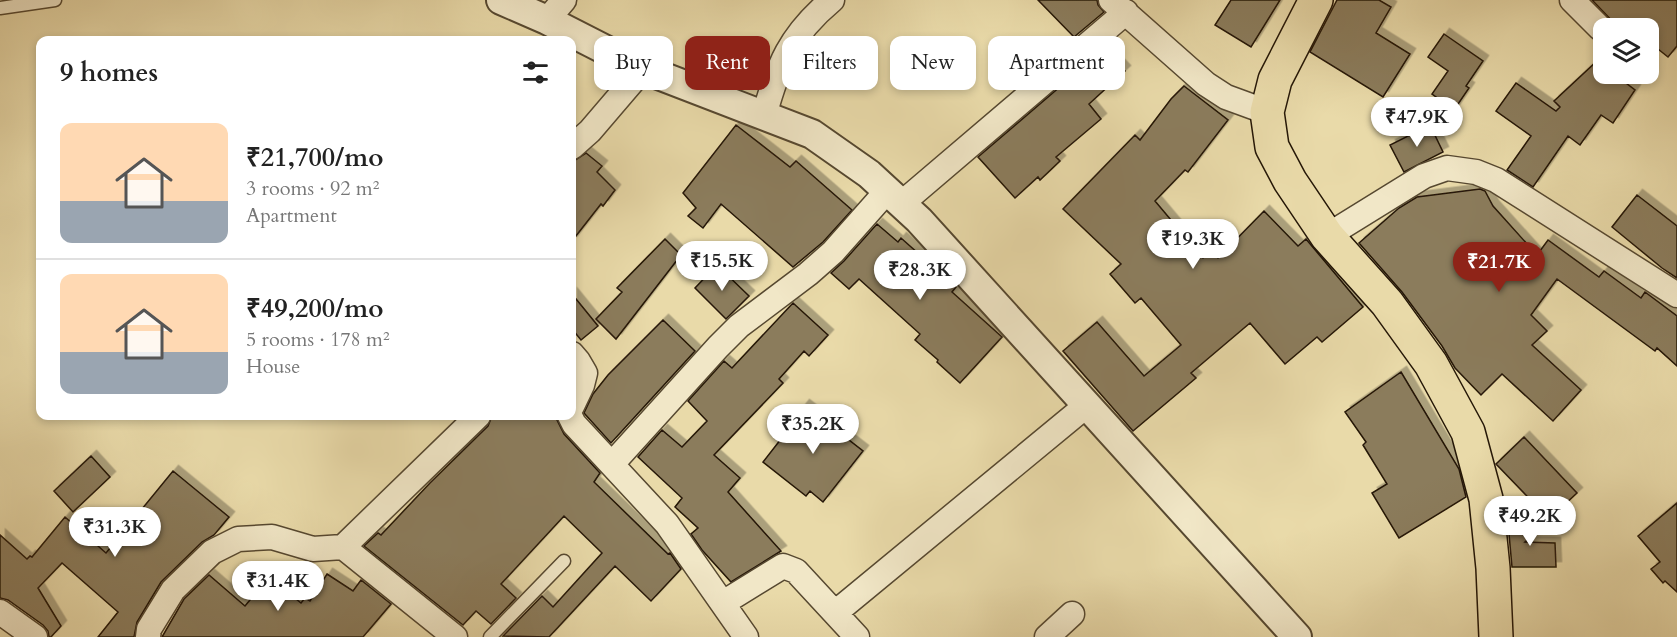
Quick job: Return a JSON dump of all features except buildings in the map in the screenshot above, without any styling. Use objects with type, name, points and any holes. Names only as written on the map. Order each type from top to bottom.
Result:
[{"type":"highway","points":[[1316,0],[1275,80],[1267,112],[1272,147],[1290,181],[1327,236],[1387,303],[1431,364],[1468,432],[1486,499],[1493,568],[1496,637]]},
{"type":"street","points":[[501,0],[555,10],[594,36]]},
{"type":"street","points":[[764,116],[776,74],[793,41],[814,14],[832,0]]},
{"type":"street","points":[[1572,0],[1593,21]]},
{"type":"street","points":[[612,464],[739,326],[808,274],[1119,6],[1206,84],[1226,97],[1267,112]]},
{"type":"street","points":[[673,81],[813,134],[869,174],[919,220],[1297,637]]},
{"type":"street","points":[[576,143],[590,131],[625,90]]},
{"type":"street","points":[[1327,236],[1424,176],[1447,168],[1476,171],[1496,180],[1677,295]]},
{"type":"street","points":[[576,358],[585,373],[576,397]]},
{"type":"street","points":[[835,613],[1087,405]]},
{"type":"street","points":[[148,637],[149,629],[173,590],[212,552],[238,539],[272,537],[313,549],[343,547],[474,420]]},
{"type":"street","points":[[572,420],[667,524],[746,637]]},
{"type":"street","points":[[343,547],[455,637]]},
{"type":"street","points":[[723,603],[783,566],[796,572],[857,637]]},
{"type":"street","points":[[0,612],[35,637]]},
{"type":"street","points":[[1047,637],[1072,614]]},
{"type":"lane","points":[[0,8],[55,0]]},
{"type":"lane","points":[[490,637],[564,561]]}]
